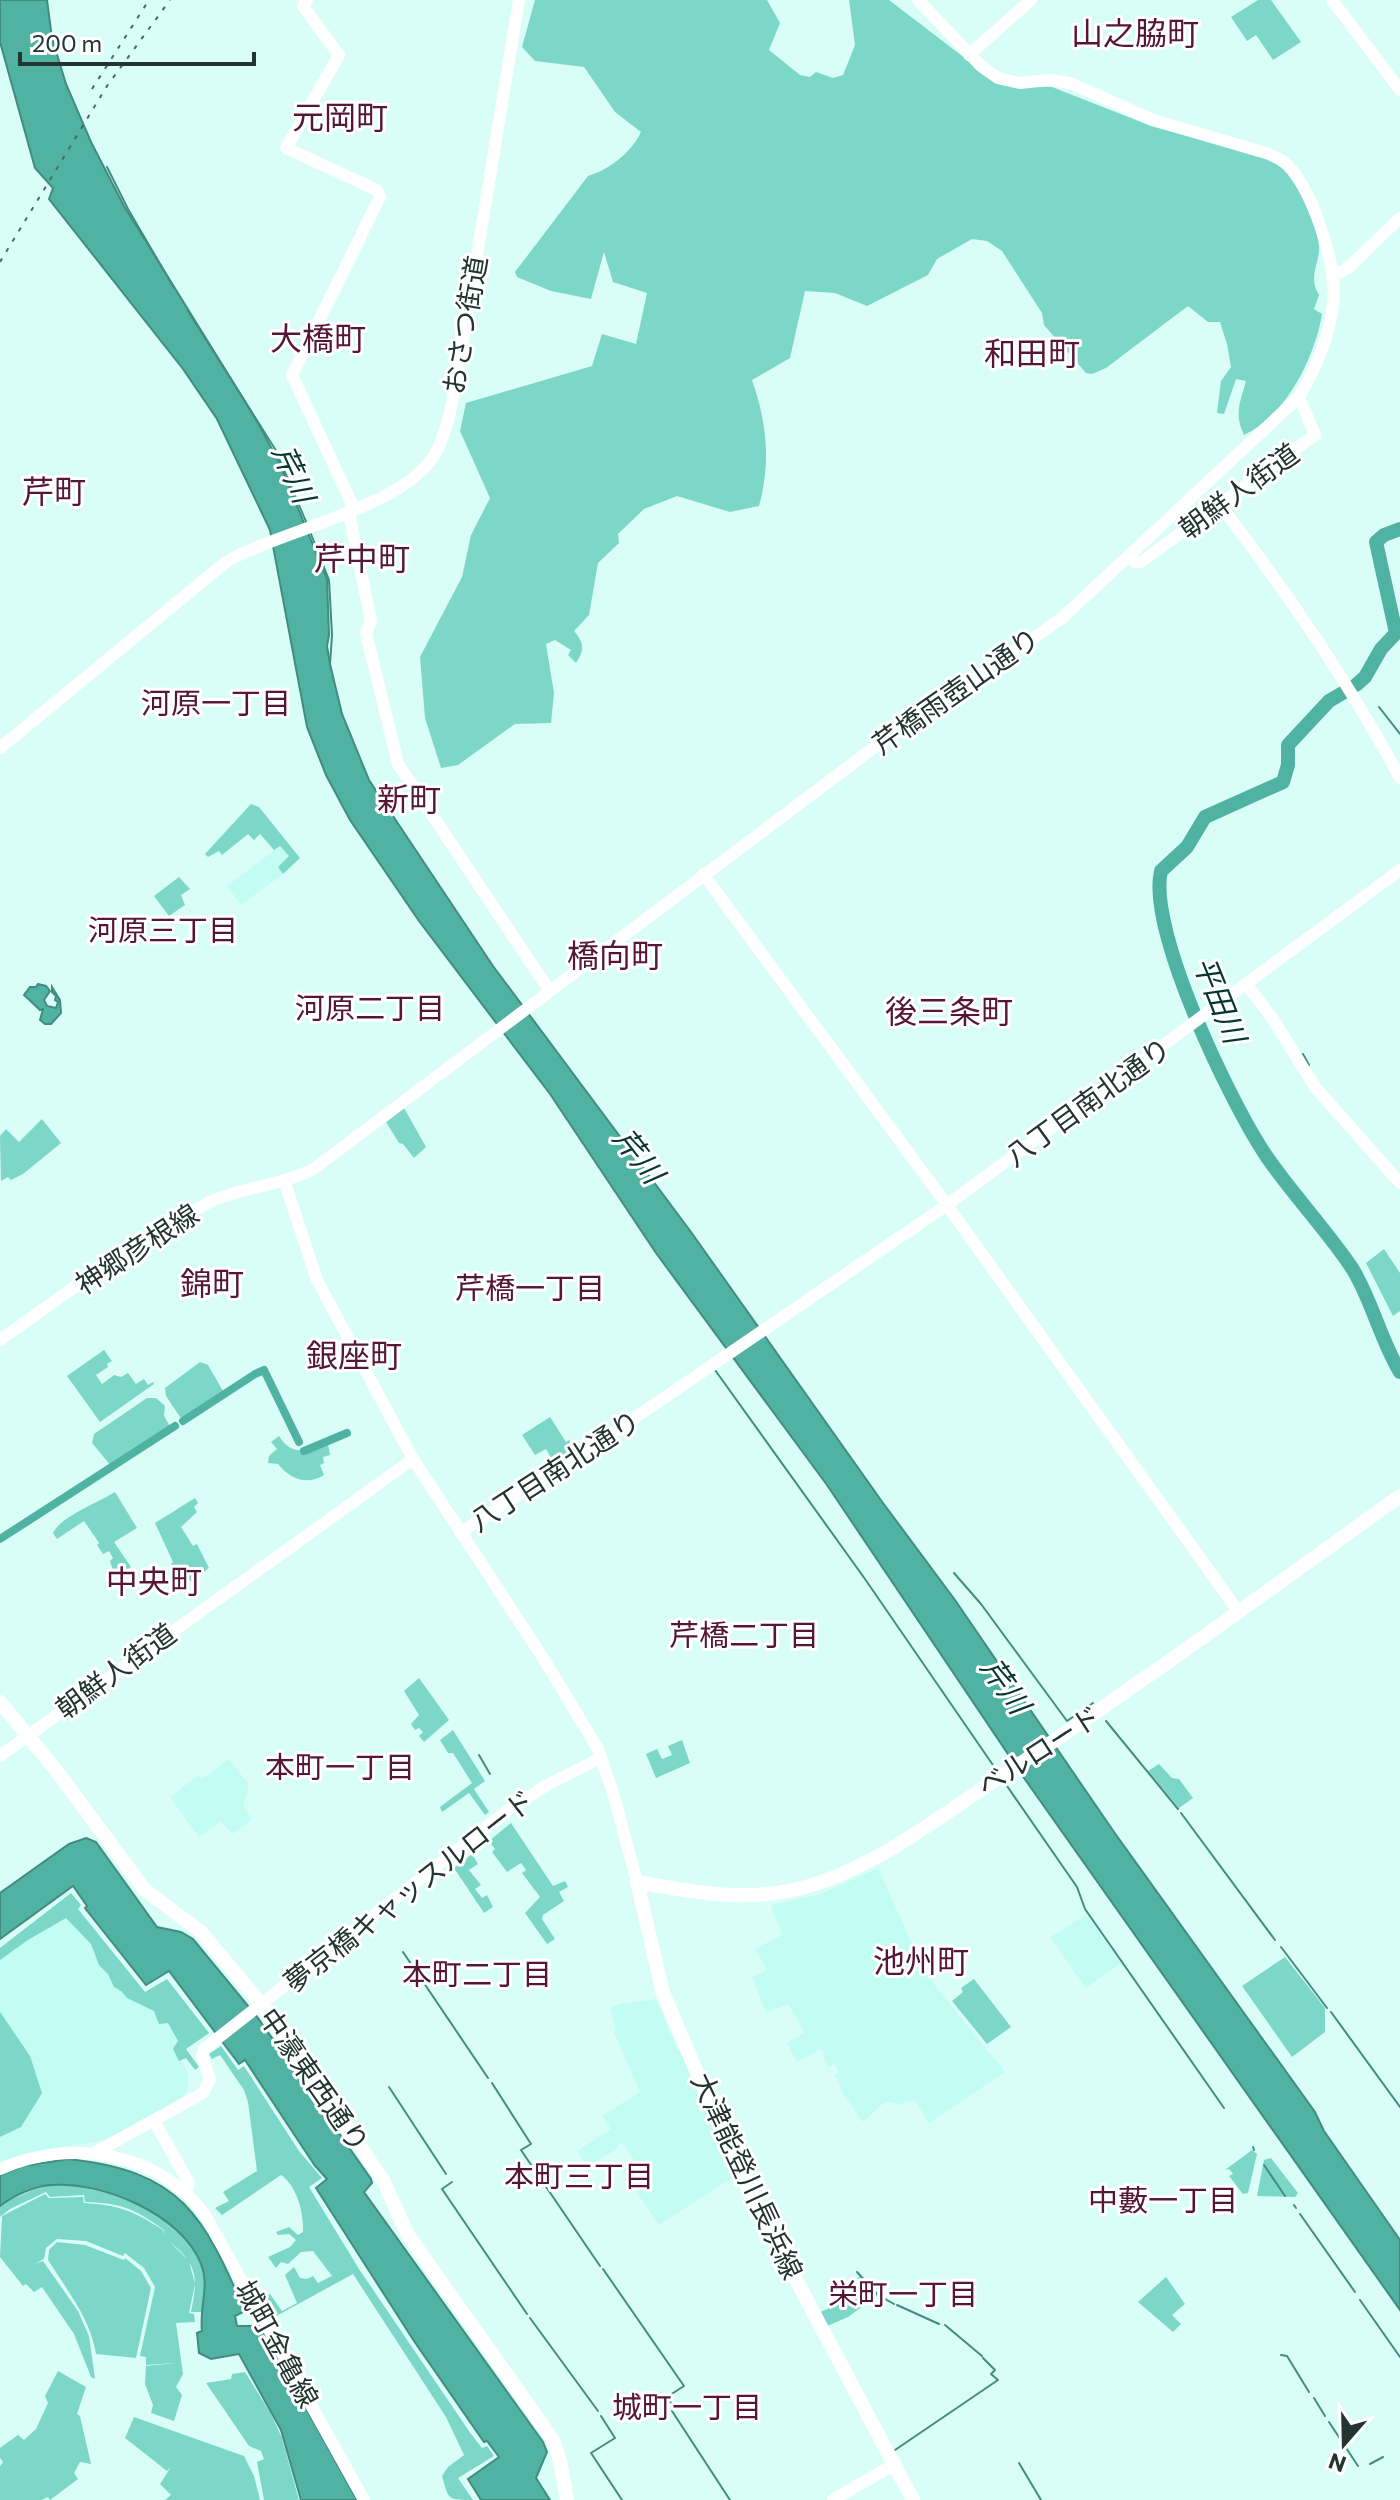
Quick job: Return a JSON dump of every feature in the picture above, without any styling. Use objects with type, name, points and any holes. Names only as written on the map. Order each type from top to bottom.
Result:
[{"type":"main road","name":"ベルロード","points":[[637,1882],[734,1896],[775,1894],[842,1874],[891,1847],[1056,1741],[1400,1496]]},
{"type":"main road","name":"中濠東西通り","points":[[0,1702],[144,1889],[201,1932],[383,2180],[408,2235],[553,2440],[567,2500]]},
{"type":"main road","name":"大津能登川長浜線","points":[[637,1882],[663,1993],[742,2178],[913,2500]]},
{"type":"street","points":[[307,0],[303,6],[339,55],[286,148],[377,190],[380,197],[292,373],[351,502],[350,518],[371,621],[366,633],[398,764],[549,990]]},
{"type":"street","name":"おさつ街道","points":[[0,748],[210,574],[241,553],[397,489],[432,460],[440,443],[457,377],[519,0]]},
{"type":"street","name":"芹橋雨壺山通り","points":[[491,1033],[905,724],[1061,619],[1299,397],[1313,373],[1328,336],[1333,306],[1332,277],[1310,201],[1283,161],[1266,153],[1153,120],[1070,83],[1049,80],[1020,83],[998,78],[969,55],[918,0]]},
{"type":"street","points":[[969,55],[1031,0]]},
{"type":"street","points":[[1332,0],[1400,90]]},
{"type":"street","points":[[1332,277],[1349,267],[1400,218]]},
{"type":"street","name":"朝鮮人街道","points":[[1129,556],[1135,562],[1141,562],[1315,435],[1299,397]]},
{"type":"street","points":[[1220,505],[1358,701],[1400,778]]},
{"type":"street","name":"八丁目南北通り","points":[[460,1533],[723,1359],[947,1205],[1400,870]]},
{"type":"street","points":[[703,874],[947,1205],[1238,1611]]},
{"type":"street","points":[[1247,985],[1273,1019],[1315,1087],[1400,1183]]},
{"type":"street","name":"神郷彦根線","points":[[0,1340],[128,1252],[205,1205],[235,1192],[295,1178],[315,1168],[491,1033]]},
{"type":"street","points":[[284,1180],[317,1280],[413,1459],[548,1666],[601,1758],[637,1882]]},
{"type":"street","name":"朝鮮人街道","points":[[0,1756],[413,1459]]},
{"type":"street","name":"夢京橋キャッスルロード","points":[[154,2121],[197,2098],[206,2089],[210,2073],[202,2053],[218,2038],[508,1810],[547,1785],[601,1758]]},
{"type":"street","points":[[0,2169],[23,2159],[96,2152],[154,2121],[189,2183],[186,2191],[158,2172],[96,2152]]},
{"type":"street","name":"城町金亀線","points":[[186,2191],[205,2215],[364,2500]]},
{"type":"street","points":[[833,2500],[893,2465]]},
{"type":"shaded area","points":[[535,0],[767,0],[780,23],[769,50],[800,75],[810,77],[816,72],[833,78],[843,75],[855,45],[849,0],[889,0],[1000,85],[1052,87],[1151,126],[1274,161],[1288,173],[1301,193],[1319,243],[1314,279],[1319,295],[1314,309],[1322,314],[1305,366],[1296,384],[1273,414],[1244,435],[1239,415],[1246,381],[1236,379],[1224,414],[1217,413],[1221,381],[1231,367],[1227,344],[1220,322],[1208,322],[1188,306],[1106,368],[1092,374],[1086,373],[1044,325],[1042,313],[1002,251],[987,241],[972,239],[937,259],[928,275],[867,306],[835,293],[805,291],[790,358],[752,380],[766,443],[765,474],[759,506],[730,512],[677,496],[644,509],[618,534],[619,543],[598,563],[589,615],[574,631],[582,646],[576,663],[568,655],[571,650],[555,640],[546,644],[554,693],[551,723],[515,724],[458,765],[441,768],[425,718],[420,657],[462,577],[471,535],[490,498],[460,431],[466,403],[592,366],[602,334],[636,344],[647,293],[613,282],[604,252],[591,299],[551,291],[517,277],[515,272],[588,176],[619,159],[632,147],[641,132],[615,112],[584,67],[535,61],[522,47]]},
{"type":"shaded area","points":[[1258,0],[1271,0],[1301,42],[1273,60],[1256,35],[1247,41],[1231,17]]},
{"type":"shaded area","points":[[251,804],[259,807],[300,858],[283,874],[278,867],[289,856],[280,846],[274,850],[260,834],[254,840],[248,834],[222,855],[219,851],[208,857],[205,854]]},
{"type":"shaded area","points":[[280,846],[290,857],[278,867],[283,874],[241,905],[227,886]]},
{"type":"shaded area","points":[[179,877],[190,889],[181,895],[185,905],[169,916],[154,896]]},
{"type":"shaded area","points":[[404,1108],[426,1147],[414,1158],[399,1143],[386,1122]]},
{"type":"shaded area","points":[[42,1119],[61,1143],[23,1174],[1,1181],[0,1136],[6,1129],[19,1142]]},
{"type":"shaded area","points":[[1384,1249],[1400,1273],[1400,1311],[1393,1316],[1366,1263]]},
{"type":"shaded area","points":[[104,1350],[112,1361],[96,1375],[102,1384],[114,1375],[121,1377],[128,1373],[136,1384],[144,1379],[148,1385],[154,1384],[100,1422],[67,1376]]},
{"type":"shaded area","points":[[200,1362],[208,1365],[223,1391],[182,1420],[166,1396],[165,1388]]},
{"type":"shaded area","points":[[147,1398],[156,1398],[165,1406],[164,1416],[170,1426],[111,1466],[92,1443],[94,1434]]},
{"type":"shaded area","points":[[550,1417],[566,1442],[569,1440],[577,1452],[556,1466],[546,1449],[535,1455],[522,1435]]},
{"type":"shaded area","points":[[279,1436],[295,1450],[328,1444],[330,1455],[323,1457],[324,1463],[320,1465],[324,1475],[311,1480],[299,1479],[278,1464],[268,1463],[269,1456],[277,1449],[271,1442]]},
{"type":"shaded area","points":[[115,1492],[137,1528],[114,1542],[131,1567],[115,1577],[110,1561],[113,1558],[109,1551],[103,1554],[84,1521],[57,1539],[53,1533],[72,1515]]},
{"type":"shaded area","points":[[195,1498],[197,1512],[181,1527],[193,1546],[197,1544],[209,1568],[191,1582],[186,1575],[180,1578],[171,1564],[173,1562],[155,1523]]},
{"type":"shaded area","points":[[419,1678],[449,1720],[424,1742],[419,1736],[423,1732],[419,1728],[415,1730],[411,1724],[419,1715],[404,1691]]},
{"type":"shaded area","points":[[453,1730],[485,1781],[474,1789],[489,1812],[485,1815],[469,1793],[442,1812],[440,1807],[472,1783],[453,1753],[448,1753],[440,1740]]},
{"type":"shaded area","points":[[682,1740],[690,1763],[656,1778],[646,1754],[657,1749],[662,1759],[672,1755],[668,1746]]},
{"type":"shaded area","points":[[229,1759],[249,1785],[243,1806],[252,1819],[232,1834],[221,1821],[199,1837],[170,1797],[199,1775],[202,1779]]},
{"type":"shaded area","points":[[1159,1764],[1172,1778],[1179,1779],[1193,1798],[1179,1808],[1148,1771]]},
{"type":"shaded area","points":[[511,1823],[553,1886],[565,1881],[568,1887],[559,1892],[564,1901],[543,1915],[542,1919],[555,1939],[547,1944],[525,1913],[540,1897],[522,1873],[526,1870],[521,1863],[507,1872],[492,1852],[495,1849],[489,1841]]},
{"type":"shaded area","points":[[472,1854],[478,1864],[469,1870],[481,1885],[475,1889],[482,1898],[487,1895],[493,1907],[484,1913],[454,1868]]},
{"type":"shaded area","points":[[878,1868],[925,1973],[1005,2072],[929,2123],[915,2100],[899,2104],[886,2101],[863,2122],[844,2095],[835,2075],[839,2073],[835,2064],[828,2067],[821,2049],[797,2062],[787,2043],[805,2032],[788,2004],[766,2012],[752,1977],[767,1970],[755,1949],[782,1935],[771,1905],[821,1894]]},
{"type":"shaded area","points":[[71,1893],[81,1905],[78,1909],[145,1992],[167,1979],[209,2033],[186,2049],[199,2067],[195,2070],[186,2058],[179,2061],[173,2049],[178,2041],[168,2023],[159,2024],[154,2011],[127,1998],[114,1987],[99,1965],[91,1944],[66,1918],[0,1960],[0,1948]]},
{"type":"shaded area","points":[[67,1906],[140,1992],[184,2033],[186,2050],[182,2061],[188,2075],[188,2086],[183,2099],[140,2125],[100,2141],[28,2153],[0,2164],[0,1954]]},
{"type":"shaded area","points":[[1086,1915],[1121,1963],[1086,1988],[1051,1939]]},
{"type":"shaded area","points":[[1285,1957],[1325,2008],[1325,2032],[1292,2057],[1242,1986]]},
{"type":"shaded area","points":[[974,1979],[1011,2027],[987,2044],[952,2001],[963,1992],[961,1988]]},
{"type":"shaded area","points":[[656,1999],[733,2177],[659,2225],[622,2170],[635,2161],[621,2142],[615,2150],[588,2167],[577,2151],[611,2129],[602,2116],[640,2092],[614,2032],[610,2008]]},
{"type":"shaded area","points":[[0,2012],[30,2056],[42,2093],[21,2127],[0,2137]]},
{"type":"shaded area","points":[[221,2046],[238,2070],[244,2066],[299,2151],[322,2178],[309,2187],[359,2269],[471,2434],[482,2448],[487,2446],[494,2456],[458,2478],[473,2500],[454,2499],[448,2494],[442,2476],[464,2455],[446,2417],[353,2274],[269,2320],[258,2300],[270,2294],[282,2311],[297,2303],[285,2275],[294,2267],[300,2278],[313,2276],[318,2283],[332,2276],[313,2251],[301,2252],[288,2264],[281,2262],[276,2268],[268,2257],[290,2247],[296,2240],[289,2234],[278,2235],[276,2232],[289,2227],[298,2235],[303,2232],[298,2200],[281,2175],[222,2215],[215,2208],[229,2201],[223,2192],[257,2171],[244,2090],[220,2055],[212,2059],[209,2054]]},
{"type":"shaded area","points":[[1252,2150],[1257,2154],[1248,2193],[1243,2194],[1229,2176],[1233,2174],[1229,2169],[1225,2170]]},
{"type":"shaded area","points":[[1271,2158],[1298,2193],[1295,2197],[1257,2196],[1264,2160]]},
{"type":"shaded area","points":[[53,2184],[95,2190],[138,2204],[176,2228],[201,2263],[205,2281],[202,2312],[191,2312],[195,2285],[189,2313],[194,2314],[195,2322],[176,2323],[183,2374],[176,2387],[182,2395],[174,2421],[151,2413],[153,2405],[145,2384],[146,2366],[175,2363],[146,2365],[146,2357],[140,2356],[155,2287],[144,2268],[125,2253],[123,2256],[86,2241],[57,2239],[46,2248],[44,2259],[35,2264],[43,2261],[78,2311],[89,2336],[95,2379],[91,2377],[74,2334],[42,2287],[34,2292],[26,2284],[23,2286],[0,2257],[2,2216],[45,2194],[49,2198],[83,2197],[84,2203],[126,2210],[163,2230],[163,2234],[164,2230],[136,2212],[109,2204],[85,2202],[84,2195],[50,2197],[46,2192],[0,2217],[3,2203]]},
{"type":"shaded area","points":[[57,2242],[85,2245],[125,2258],[141,2271],[151,2288],[136,2358],[96,2354],[83,2316],[48,2260],[49,2250]]},
{"type":"shaded area","points":[[860,2276],[878,2295],[848,2317],[825,2327],[818,2313],[850,2299],[847,2288]]},
{"type":"shaded area","points":[[1166,2277],[1185,2304],[1172,2315],[1181,2324],[1173,2332],[1138,2302]]},
{"type":"shaded area","points":[[58,2371],[86,2387],[77,2414],[91,2464],[80,2462],[74,2473],[78,2479],[50,2500],[48,2497],[41,2500],[0,2500],[0,2466],[3,2462],[0,2448],[18,2435],[24,2440],[36,2429],[48,2403],[45,2396]]},
{"type":"shaded area","points":[[245,2372],[282,2438],[299,2500],[264,2500],[257,2462],[264,2459],[261,2451],[249,2446],[206,2383],[231,2379],[232,2374]]},
{"type":"shaded area","points":[[134,2417],[244,2456],[254,2476],[260,2500],[165,2500],[171,2495],[160,2484],[171,2467],[167,2471],[125,2438]]},
{"type":"water","name":"芹川","points":[[0,0],[47,0],[52,38],[66,84],[91,142],[124,206],[254,416],[279,462],[327,579],[330,664],[342,714],[369,780],[493,966],[691,1232],[955,1600],[1114,1832],[1315,2112],[1324,2131],[1400,2240],[1400,2310],[1024,1778],[827,1485],[656,1253],[550,1094],[419,921],[350,820],[326,775],[307,727],[270,530],[217,419],[183,369],[49,199],[53,188],[35,168],[0,42]]},
{"type":"water","points":[[38,984],[50,991],[44,1000],[47,1006],[56,1008],[58,1002],[52,987],[60,1000],[61,1013],[51,1024],[40,1020],[43,1009],[40,1010],[24,995],[30,987]]},
{"type":"water","points":[[86,1838],[96,1842],[157,1927],[181,1932],[193,1939],[258,2018],[371,2179],[372,2183],[364,2192],[543,2442],[547,2452],[536,2478],[550,2500],[481,2500],[468,2479],[499,2457],[487,2441],[484,2442],[414,2341],[316,2188],[327,2179],[315,2166],[245,2060],[239,2064],[169,1971],[146,1985],[85,1908],[87,1906],[73,1886],[0,1939],[0,1893],[69,1844]]},
{"type":"water","points":[[68,2159],[138,2174],[163,2187],[184,2204],[201,2224],[216,2248],[245,2311],[235,2316],[237,2326],[260,2326],[357,2500],[301,2500],[281,2430],[239,2354],[211,2359],[199,2353],[197,2333],[202,2331],[204,2272],[191,2246],[177,2230],[138,2204],[71,2185],[38,2187],[0,2206],[0,2175],[23,2166]]},
{"type":"waterway","points":[[107,167],[174,288]]},
{"type":"waterway","name":"芹川","points":[[188,311],[275,449],[307,524]]},
{"type":"waterway","name":"平田川","points":[[1356,685],[1396,633],[1376,542],[1400,529]]},
{"type":"waterway","points":[[311,534],[329,580],[330,664]]},
{"type":"waterway","name":"平田川","points":[[1346,691],[1329,701],[1288,745],[1288,765],[1283,782],[1205,817],[1187,847],[1161,871],[1160,898],[1179,974],[1214,1060],[1267,1157],[1352,1268],[1400,1372]]},
{"type":"waterway","name":"平田川","points":[[1343,693],[1345,697]]},
{"type":"waterway","points":[[1379,707],[1400,734]]},
{"type":"waterway","points":[[1303,1054],[1309,1065]]},
{"type":"waterway","points":[[255,1374],[264,1370],[299,1442]]},
{"type":"waterway","points":[[715,1370],[865,1579],[995,1768]]},
{"type":"waterway","points":[[183,1421],[252,1376]]},
{"type":"waterway","points":[[0,1539],[175,1426]]},
{"type":"waterway","points":[[304,1451],[347,1433]]},
{"type":"waterway","name":"芹川","points":[[954,1573],[981,1604],[1067,1721],[1093,1703]]},
{"type":"waterway","points":[[1106,1721],[1178,1809]]},
{"type":"waterway","points":[[479,1755],[490,1774]]},
{"type":"waterway","points":[[1007,1786],[1077,1887],[1085,1909],[1224,2108]]},
{"type":"waterway","points":[[1181,1813],[1275,1940]]},
{"type":"waterway","points":[[1281,1947],[1327,2008]]},
{"type":"waterway","points":[[403,1952],[488,2078]]},
{"type":"waterway","points":[[1331,2012],[1400,2107]]},
{"type":"waterway","points":[[492,2083],[531,2144],[521,2150],[600,2266]]},
{"type":"waterway","points":[[389,2087],[446,2174]]},
{"type":"waterway","points":[[1264,2165],[1285,2196]]},
{"type":"waterway","points":[[452,2182],[442,2189],[527,2314]]},
{"type":"waterway","points":[[1300,2214],[1355,2292]]},
{"type":"waterway","points":[[603,2269],[684,2386],[667,2397],[672,2404]]},
{"type":"waterway","points":[[857,2272],[878,2295],[894,2304]]},
{"type":"waterway","points":[[1360,2300],[1400,2357]]},
{"type":"waterway","points":[[897,2305],[939,2324]]},
{"type":"waterway","points":[[530,2318],[598,2411]]},
{"type":"waterway","points":[[945,2325],[982,2356]]},
{"type":"waterway","points":[[1281,2355],[1287,2356],[1309,2392]]},
{"type":"waterway","points":[[895,2450],[998,2380],[991,2374],[995,2370],[983,2358]]},
{"type":"waterway","points":[[1314,2398],[1325,2416]]},
{"type":"waterway","points":[[672,2411],[730,2500]]},
{"type":"waterway","points":[[601,2416],[615,2438],[591,2453],[622,2500]]},
{"type":"waterway","points":[[1329,2422],[1358,2466]]},
{"type":"waterway","points":[[1370,2464],[1383,2457]]},
{"type":"waterway","points":[[1019,2463],[1041,2500]]},
{"type":"railway","points":[[92,89],[149,0]]},
{"type":"railway","points":[[0,262],[107,86],[170,0]]},
{"type":"district","name":"山之脇町","points":[[1135,34]]},
{"type":"district","name":"元岡町","points":[[340,118]]},
{"type":"district","name":"大橋町","points":[[318,339]]},
{"type":"district","name":"和田町","points":[[1032,354]]},
{"type":"district","name":"芹町","points":[[54,492]]},
{"type":"district","name":"芹中町","points":[[362,559]]},
{"type":"district","name":"河原一丁目","points":[[216,704]]},
{"type":"district","name":"新町","points":[[409,800]]},
{"type":"district","name":"河原三丁目","points":[[163,931]]},
{"type":"district","name":"橋向町","points":[[615,956]]},
{"type":"district","name":"河原二丁目","points":[[370,1009]]},
{"type":"district","name":"後三条町","points":[[949,1012]]},
{"type":"district","name":"錦町","points":[[212,1284]]},
{"type":"district","name":"芹橋一丁目","points":[[530,1289]]},
{"type":"district","name":"銀座町","points":[[354,1356]]},
{"type":"district","name":"中央町","points":[[154,1582]]},
{"type":"district","name":"芹橋二丁目","points":[[744,1636]]},
{"type":"district","name":"本町一丁目","points":[[340,1768]]},
{"type":"district","name":"池州町","points":[[921,1962]]},
{"type":"district","name":"本町二丁目","points":[[477,1975]]},
{"type":"district","name":"本町三丁目","points":[[579,2177]]},
{"type":"district","name":"中藪一丁目","points":[[1163,2201]]},
{"type":"district","name":"栄町一丁目","points":[[903,2295]]},
{"type":"district","name":"城町一丁目","points":[[687,2408]]}]
